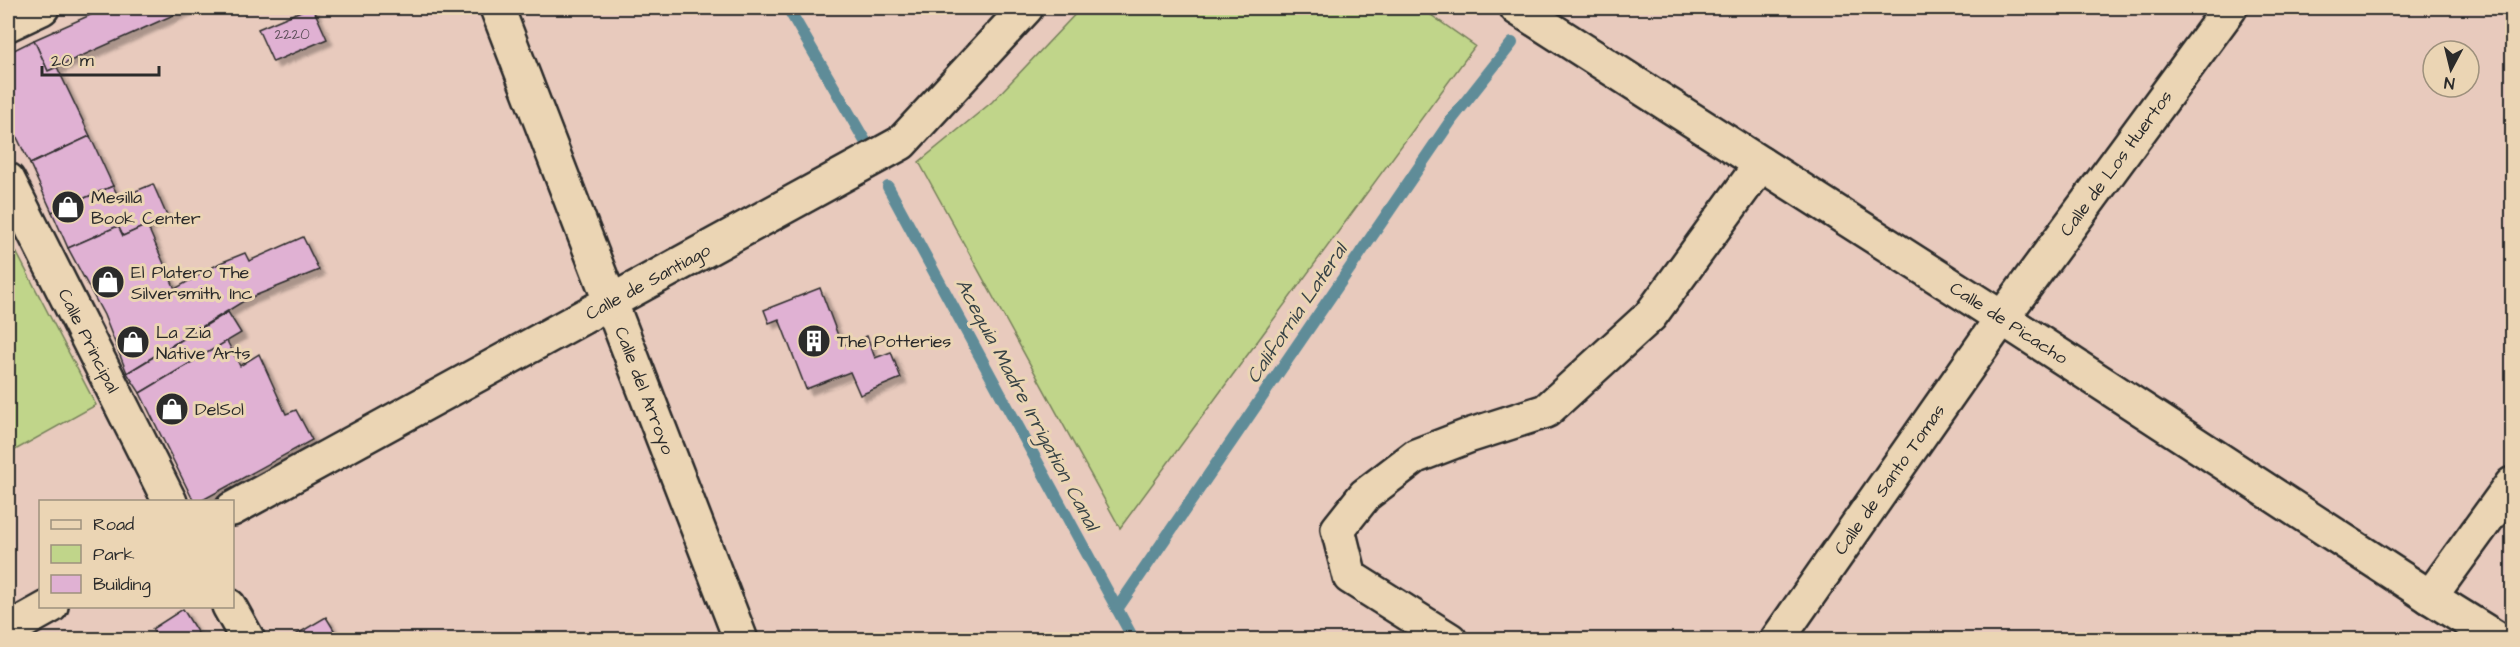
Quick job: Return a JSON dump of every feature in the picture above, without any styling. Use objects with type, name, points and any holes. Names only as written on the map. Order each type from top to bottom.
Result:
[{"type":"street","points":[[8,24],[42,8]]},
{"type":"street","name":"Calle del Arroyo","points":[[497,8],[741,639]]},
{"type":"street","name":"Calle de Santiago","points":[[234,508],[901,143],[1026,8]]},
{"type":"street","name":"Calle de Picacho","points":[[1517,8],[2002,318],[2430,597],[2499,639]]},
{"type":"street","name":"Calle de Los Huertos","points":[[2002,318],[2230,8]]},
{"type":"street","points":[[1450,639],[1350,577],[1338,528],[1365,495],[1416,456],[1468,436],[1546,411],[1650,316],[1761,164]]},
{"type":"street","name":"Calle Principal","points":[[8,180],[169,500]]},
{"type":"street","name":"Calle de Santo Tomas","points":[[1777,639],[2002,318]]},
{"type":"street","points":[[2430,597],[2512,484]]},
{"type":"street","points":[[8,630],[47,608]]},
{"type":"street","points":[[230,608],[248,639]]},
{"type":"green space","points":[[1081,8],[1421,8],[1475,46],[1120,528],[919,162],[992,102]]},
{"type":"green space","points":[[8,236],[96,405],[8,454]]},
{"type":"building","points":[[106,8],[189,8],[48,71],[34,40]]},
{"type":"building","points":[[313,8],[327,39],[273,62],[258,29]]},
{"type":"building","points":[[34,40],[48,71],[57,67],[90,136],[30,164],[8,119],[8,53]]},
{"type":"building","points":[[90,136],[113,186],[52,212],[30,164]]},
{"type":"building","points":[[153,184],[167,216],[123,236],[118,226],[68,248],[52,212],[113,186],[119,198]]},
{"type":"building","points":[[147,225],[175,289],[220,263],[245,253],[249,261],[303,237],[319,270],[247,299],[127,373],[104,315],[68,248],[118,226],[123,236]]},
{"type":"building","name":"The Potteries","points":[[820,288],[842,346],[867,336],[875,358],[891,352],[901,378],[860,395],[850,372],[806,389],[779,319],[769,323],[764,310]]},
{"type":"building","points":[[228,312],[241,333],[140,393],[127,373]]},
{"type":"building","points":[[227,341],[240,366],[259,354],[286,414],[296,410],[312,440],[203,500],[193,500],[140,393]]},
{"type":"building","points":[[183,609],[202,640],[159,640],[152,629]]},
{"type":"building","points":[[326,617],[340,640],[287,640]]},
{"type":"waterway","name":"Acequia Madre Irrigation Canal","points":[[788,8],[865,141]]},
{"type":"waterway","name":"California Lateral","points":[[1117,609],[1452,119],[1512,43]]},
{"type":"waterway","name":"Acequia Madre Irrigation Canal","points":[[888,187],[1134,640]]},
{"type":"place","name":"Mesilla Book Center","points":[[68,207]]},
{"type":"place","name":"El Platero The Silversmith, Inc","points":[[108,282]]},
{"type":"place","name":"The Potteries","points":[[814,341]]},
{"type":"place","name":"La Zia Native Arts","points":[[133,342]]},
{"type":"place","name":"DelSol","points":[[172,409]]}]
